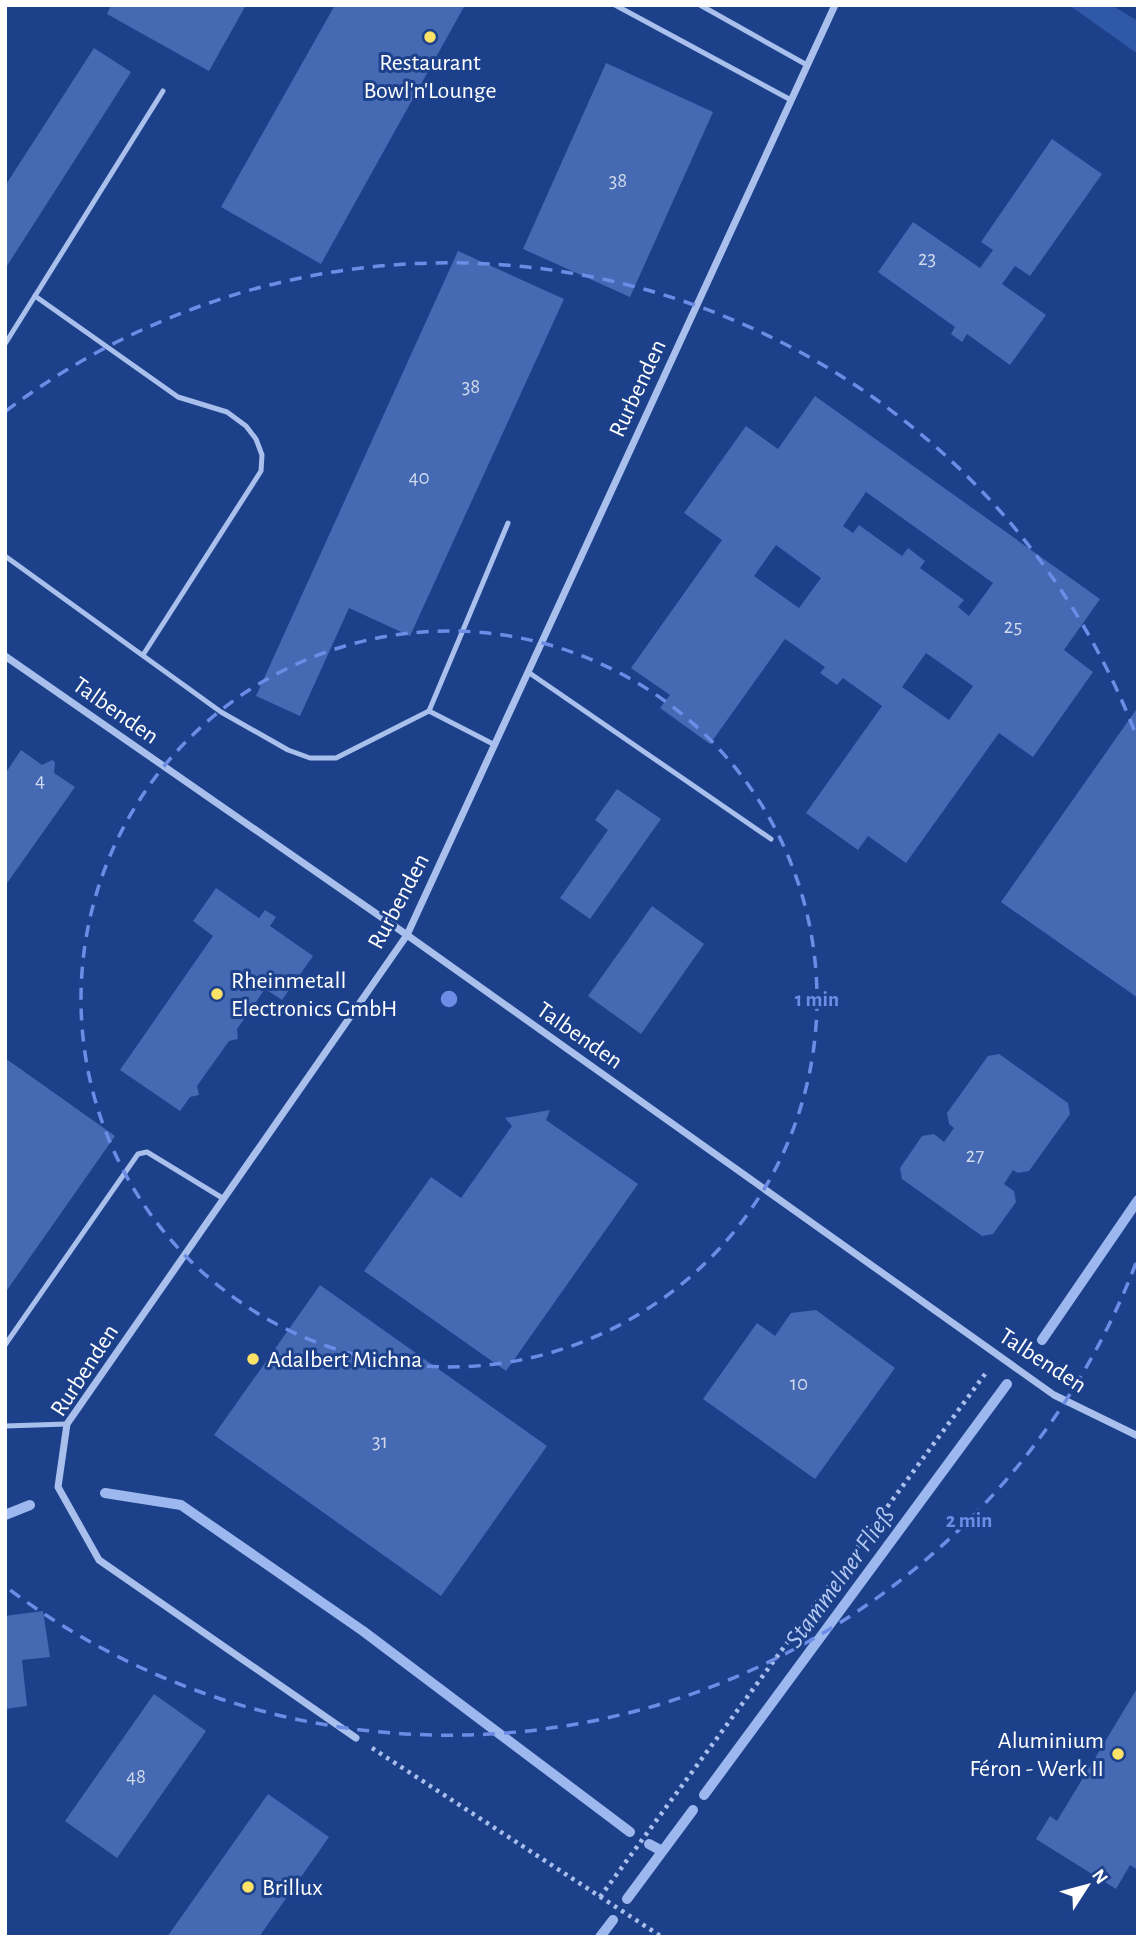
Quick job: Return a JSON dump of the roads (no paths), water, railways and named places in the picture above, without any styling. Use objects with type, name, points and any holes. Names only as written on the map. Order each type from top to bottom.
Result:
[{"type":"street","name":"Rurbenden","points":[[356,1738],[99,1560],[58,1487],[67,1424],[407,935],[835,5]]},
{"type":"street","name":"Talbenden","points":[[5,656],[407,935],[1054,1395],[1138,1436]]},
{"type":"lane","points":[[615,5],[791,100]]},
{"type":"lane","points":[[700,5],[807,65]]},
{"type":"lane","points":[[5,344],[163,91]]},
{"type":"lane","points":[[35,296],[178,397],[227,412],[257,439],[262,455],[261,471],[143,655]]},
{"type":"lane","points":[[5,556],[221,712],[288,750],[310,758],[336,758],[429,711],[508,523]]},
{"type":"lane","points":[[528,672],[771,839]]},
{"type":"lane","points":[[429,711],[495,745]]},
{"type":"lane","points":[[5,1345],[138,1154],[147,1152],[223,1199]]},
{"type":"lane","points":[[5,1426],[67,1424]]},
{"type":"waterway","name":"Stammelner Fließ","points":[[1042,1340],[1138,1200]]},
{"type":"waterway","name":"Stammelner Fließ","points":[[704,1795],[1007,1384]]},
{"type":"waterway","points":[[105,1493],[181,1505],[363,1631],[630,1832]]},
{"type":"waterway","points":[[5,1515],[30,1505]]},
{"type":"waterway","name":"Stammelner Fließ","points":[[627,1899],[693,1810]]},
{"type":"waterway","points":[[649,1844],[662,1851]]},
{"type":"waterway","name":"Stammelner Fließ","points":[[600,1937],[613,1920]]},
{"type":"place","name":"Restaurant Bowl'n'Lounge","points":[[430,37]]},
{"type":"place","name":"Rheinmetall Electronics GmbH","points":[[217,994]]},
{"type":"place","name":"Adalbert Michna","points":[[253,1359]]},
{"type":"place","name":"Aluminium Féron - Werk II","points":[[1118,1754]]},
{"type":"place","name":"Brillux","points":[[248,1887]]}]
